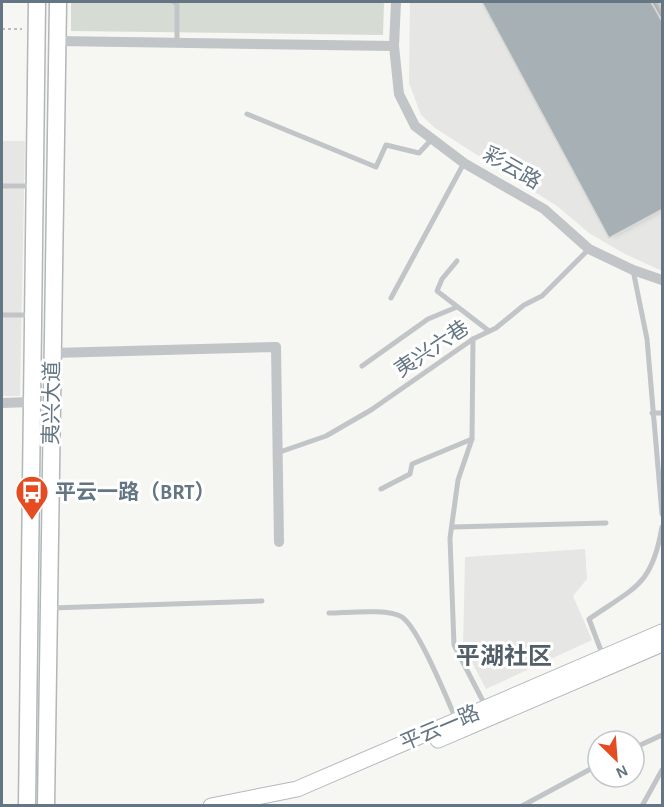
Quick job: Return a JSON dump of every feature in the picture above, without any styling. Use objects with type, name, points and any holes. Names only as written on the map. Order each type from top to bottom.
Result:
[{"type":"main road","name":"夷兴大道","points":[[27,806],[30,402],[37,2]]},
{"type":"main road","name":"夷兴大道","points":[[46,806],[58,2]]},
{"type":"main road","name":"平云一路","points":[[212,806],[297,789],[663,632]]},
{"type":"main road","name":"平云一路","points":[[267,806],[297,800],[663,644]]},
{"type":"street","name":"彩云路","points":[[396,2],[394,46],[399,94],[415,126],[464,163],[544,209],[589,249],[633,270],[663,280]]},
{"type":"street","points":[[57,41],[177,45],[394,46]]},
{"type":"street","points":[[53,353],[276,347],[279,542]]},
{"type":"street","points":[[2,403],[30,402]]},
{"type":"lane","points":[[174,2],[177,4],[177,45]]},
{"type":"lane","points":[[247,114],[376,167],[386,145],[419,153],[432,139]]},
{"type":"lane","points":[[391,298],[464,163]]},
{"type":"lane","points":[[2,186],[34,186]]},
{"type":"lane","name":"夷兴六巷","points":[[277,453],[326,435],[371,410],[524,305],[542,296],[589,249]]},
{"type":"lane","points":[[457,261],[442,279],[437,291],[489,331]]},
{"type":"lane","points":[[633,270],[647,339],[663,514]]},
{"type":"lane","points":[[362,366],[428,319],[457,307]]},
{"type":"lane","points":[[2,315],[32,315]]},
{"type":"lane","points":[[473,339],[472,439],[458,480],[452,527],[454,645],[486,708]]},
{"type":"lane","points":[[652,413],[663,413]]},
{"type":"lane","points":[[381,489],[410,474],[412,464],[472,439]]},
{"type":"lane","points":[[452,527],[606,523]]},
{"type":"lane","points":[[603,657],[589,619],[644,580],[657,558],[663,527]]},
{"type":"lane","points":[[50,608],[262,601]]},
{"type":"lane","points":[[329,613],[381,612],[402,617],[415,632],[457,720]]},
{"type":"lane","points":[[646,743],[663,735]]},
{"type":"lane","points":[[642,806],[663,770]]},
{"type":"lane","points":[[522,806],[586,771]]},
{"type":"path","points":[[2,29],[37,29]]},
{"type":"shaded area","points":[[71,2],[384,2],[383,35],[71,31]]},
{"type":"shaded area","points":[[410,2],[662,2],[662,271],[623,253],[589,233],[557,206],[435,128],[421,115],[409,83]]},
{"type":"shaded area","points":[[2,141],[25,141],[20,396],[2,396]]},
{"type":"shaded area","name":"平湖社区","points":[[585,549],[587,579],[573,596],[592,640],[486,689],[463,645],[465,557]]},
{"type":"building","points":[[482,2],[651,2],[663,23],[663,209],[609,238]]},
{"type":"place","name":"平云一路（BRT）","points":[[32,521]]},
{"type":"district","name":"平湖社区","points":[[504,657]]}]
